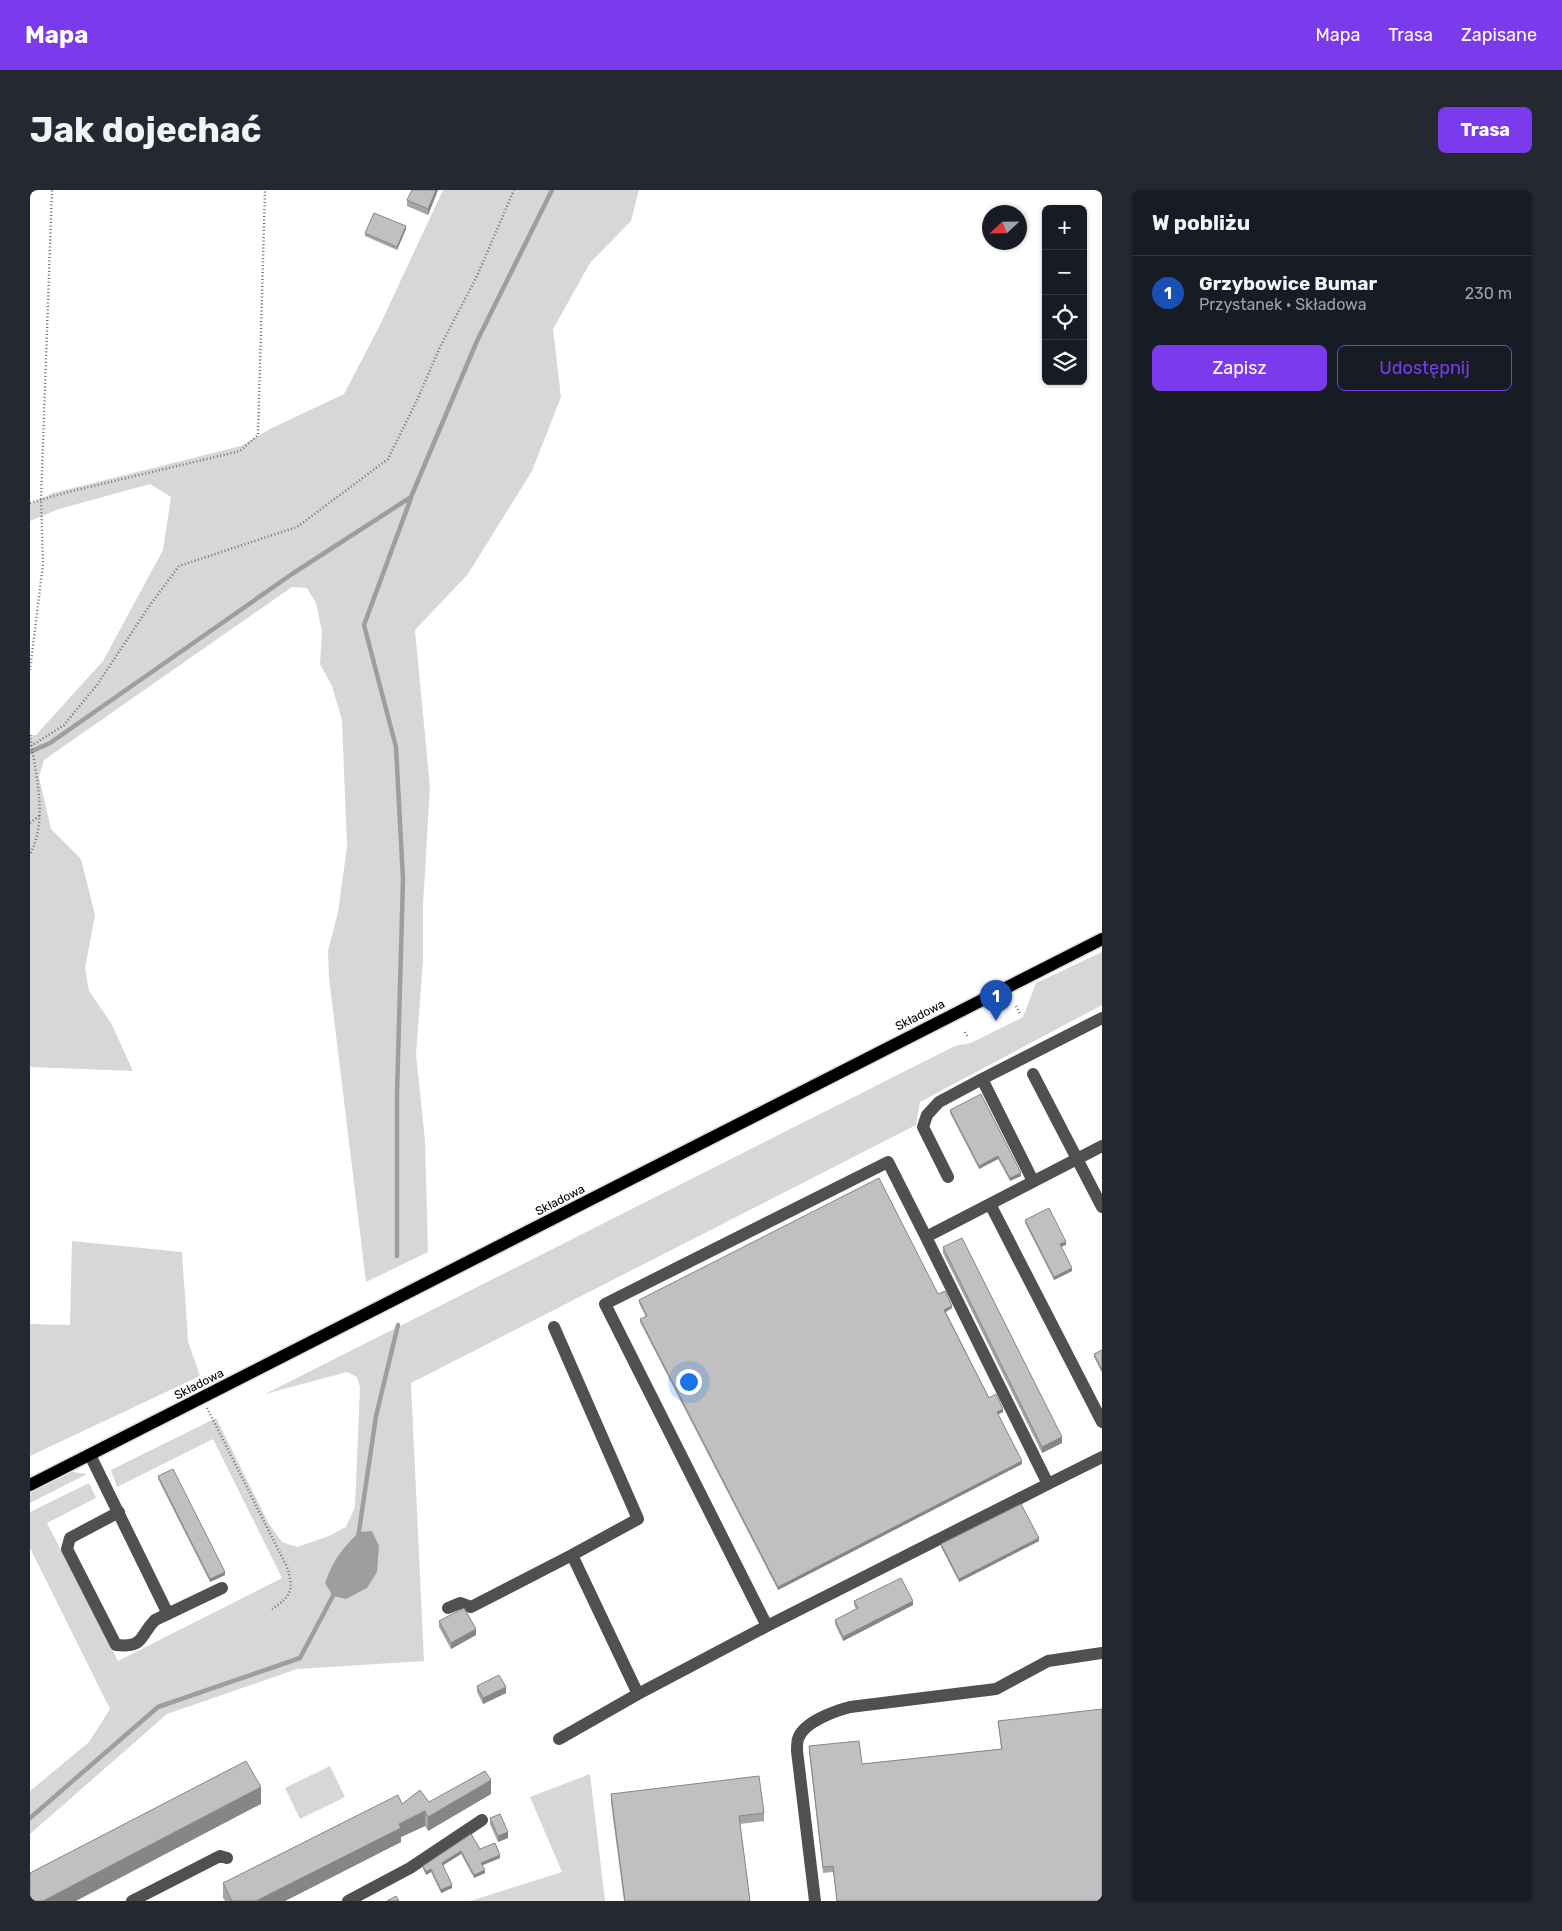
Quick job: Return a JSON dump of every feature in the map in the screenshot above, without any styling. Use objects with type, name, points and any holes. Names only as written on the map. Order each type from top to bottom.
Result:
[{"type":"main road","name":"Składowa","points":[[30,1485],[1102,939]]},
{"type":"street","points":[[948,1177],[923,1127],[927,1115],[939,1102],[1102,1018]]},
{"type":"street","points":[[1033,1074],[1102,1207]]},
{"type":"street","points":[[982,1079],[1033,1181]]},
{"type":"street","points":[[926,1237],[1102,1146]]},
{"type":"street","points":[[767,1626],[605,1304],[888,1162],[1048,1484]]},
{"type":"street","points":[[990,1204],[1097,1398],[1102,1422]]},
{"type":"street","points":[[448,1608],[460,1603],[471,1607],[638,1520],[554,1327]]},
{"type":"street","points":[[90,1455],[168,1614]]},
{"type":"street","points":[[558,1739],[638,1694],[767,1626],[1102,1457]]},
{"type":"street","points":[[119,1512],[70,1538],[67,1549],[116,1646],[129,1646],[141,1640],[148,1626],[155,1620],[222,1588]]},
{"type":"street","points":[[572,1555],[638,1694]]},
{"type":"street","points":[[814,1901],[797,1751],[798,1738],[805,1729],[836,1710],[996,1689],[1048,1661],[1102,1653]]},
{"type":"street","points":[[348,1901],[410,1868],[482,1820]]},
{"type":"street","points":[[132,1901],[220,1856],[227,1858]]},
{"type":"path","points":[[30,670],[42,564],[40,499],[52,190]]},
{"type":"path","points":[[30,503],[240,451],[258,435],[265,190]]},
{"type":"path","points":[[31,746],[64,725],[97,685],[150,605],[179,566],[297,527],[388,459],[440,347],[477,276],[514,190]]},
{"type":"path","points":[[30,735],[38,790],[39,816],[35,844],[30,854]]},
{"type":"path","points":[[30,823],[39,816]]},
{"type":"path","points":[[1016,1006],[1020,1014]]},
{"type":"path","points":[[965,1032],[967,1036]]},
{"type":"path","points":[[202,1398],[287,1567],[292,1582],[290,1593],[283,1602],[272,1609]]},
{"type":"shaded area","points":[[443,190],[639,190],[631,221],[590,263],[553,329],[561,397],[532,471],[468,574],[415,630],[430,788],[423,905],[423,961],[416,1054],[425,1141],[428,1252],[366,1282],[329,977],[328,951],[338,912],[347,847],[342,720],[332,686],[320,664],[322,631],[316,603],[307,588],[292,587],[44,760],[39,777],[51,829],[81,859],[95,915],[85,968],[89,991],[111,1023],[133,1071],[30,1067],[30,735],[36,735],[103,661],[163,550],[171,497],[150,484],[59,509],[30,521],[30,504],[53,493],[241,446],[270,429],[344,394],[379,327]]},
{"type":"shaded area","points":[[1102,952],[1102,1005],[920,1102],[916,1125],[411,1383],[424,1661],[297,1669],[167,1714],[30,1834],[30,1791],[89,1742],[110,1709],[30,1548],[30,1512],[89,1483],[96,1498],[47,1523],[118,1661],[282,1578],[213,1439],[117,1487],[111,1470],[216,1418],[269,1524],[282,1542],[297,1547],[329,1536],[346,1527],[355,1507],[360,1387],[357,1377],[347,1372],[265,1394],[955,1046],[971,1043],[1023,1017],[1036,983]]},
{"type":"shaded area","points":[[72,1241],[182,1252],[188,1341],[200,1376],[30,1456],[30,1324],[70,1325]]},
{"type":"shaded area","points":[[72,1472],[87,1474],[30,1503],[30,1493]]},
{"type":"shaded area","points":[[372,1531],[379,1546],[377,1572],[367,1588],[346,1599],[333,1596],[325,1583],[335,1561],[359,1532]]},
{"type":"shaded area","points":[[330,1766],[345,1797],[300,1819],[285,1788]]},
{"type":"shaded area","points":[[590,1774],[605,1901],[470,1901],[562,1872],[530,1797]]},
{"type":"building","points":[[412,190],[436,190],[428,209],[407,200]]},
{"type":"building","points":[[374,213],[406,226],[397,247],[365,233]]},
{"type":"building","points":[[981,1094],[1021,1173],[1010,1178],[998,1156],[979,1166],[950,1110]]},
{"type":"building","points":[[879,1178],[938,1294],[945,1291],[952,1306],[944,1310],[989,1398],[996,1394],[1003,1409],[997,1412],[1022,1461],[778,1587],[640,1319],[647,1316],[639,1300]]},
{"type":"building","points":[[1049,1208],[1066,1242],[1060,1244],[1072,1268],[1054,1277],[1025,1220]]},
{"type":"building","points":[[962,1238],[1062,1437],[1042,1447],[943,1247]]},
{"type":"building","points":[[1102,1350],[1102,1370],[1094,1354]]},
{"type":"building","points":[[173,1469],[225,1572],[210,1579],[158,1476]]},
{"type":"building","points":[[1021,1504],[1039,1538],[959,1579],[941,1544]]},
{"type":"building","points":[[901,1578],[913,1601],[843,1637],[835,1620],[858,1608],[854,1601]]},
{"type":"building","points":[[464,1608],[476,1629],[451,1643],[439,1621]]},
{"type":"building","points":[[499,1675],[506,1687],[483,1698],[477,1686]]},
{"type":"building","points":[[1102,1709],[1102,1901],[837,1901],[833,1866],[823,1867],[809,1746],[859,1741],[862,1764],[1002,1749],[998,1721]]},
{"type":"building","points":[[246,1761],[261,1787],[43,1901],[32,1901],[30,1897],[30,1873]]},
{"type":"building","points":[[485,1771],[491,1780],[428,1817],[425,1811],[399,1824],[401,1828],[256,1901],[232,1901],[223,1883],[398,1795],[402,1804],[420,1790],[429,1802]]},
{"type":"building","points":[[759,1776],[764,1813],[739,1816],[750,1901],[625,1901],[611,1794]]},
{"type":"building","points":[[500,1814],[508,1832],[498,1836],[490,1818]]},
{"type":"building","points":[[471,1834],[480,1849],[495,1843],[500,1855],[481,1863],[485,1870],[474,1875],[461,1851],[442,1863],[452,1885],[441,1890],[431,1869],[426,1872],[423,1866]]},
{"type":"building","points":[[396,1896],[399,1901],[387,1901]]},
{"type":"waterway","points":[[30,752],[50,743],[292,574],[411,497],[477,341],[552,190]]},
{"type":"waterway","points":[[397,1256],[397,1094],[403,879],[396,747],[364,625],[411,498]]},
{"type":"waterway","points":[[358,1538],[376,1416],[398,1325]]},
{"type":"waterway","points":[[30,1818],[158,1707],[300,1658],[335,1592]]},
{"type":"place","name":"Grzybowice Bumar","points":[[996,1021]]}]
